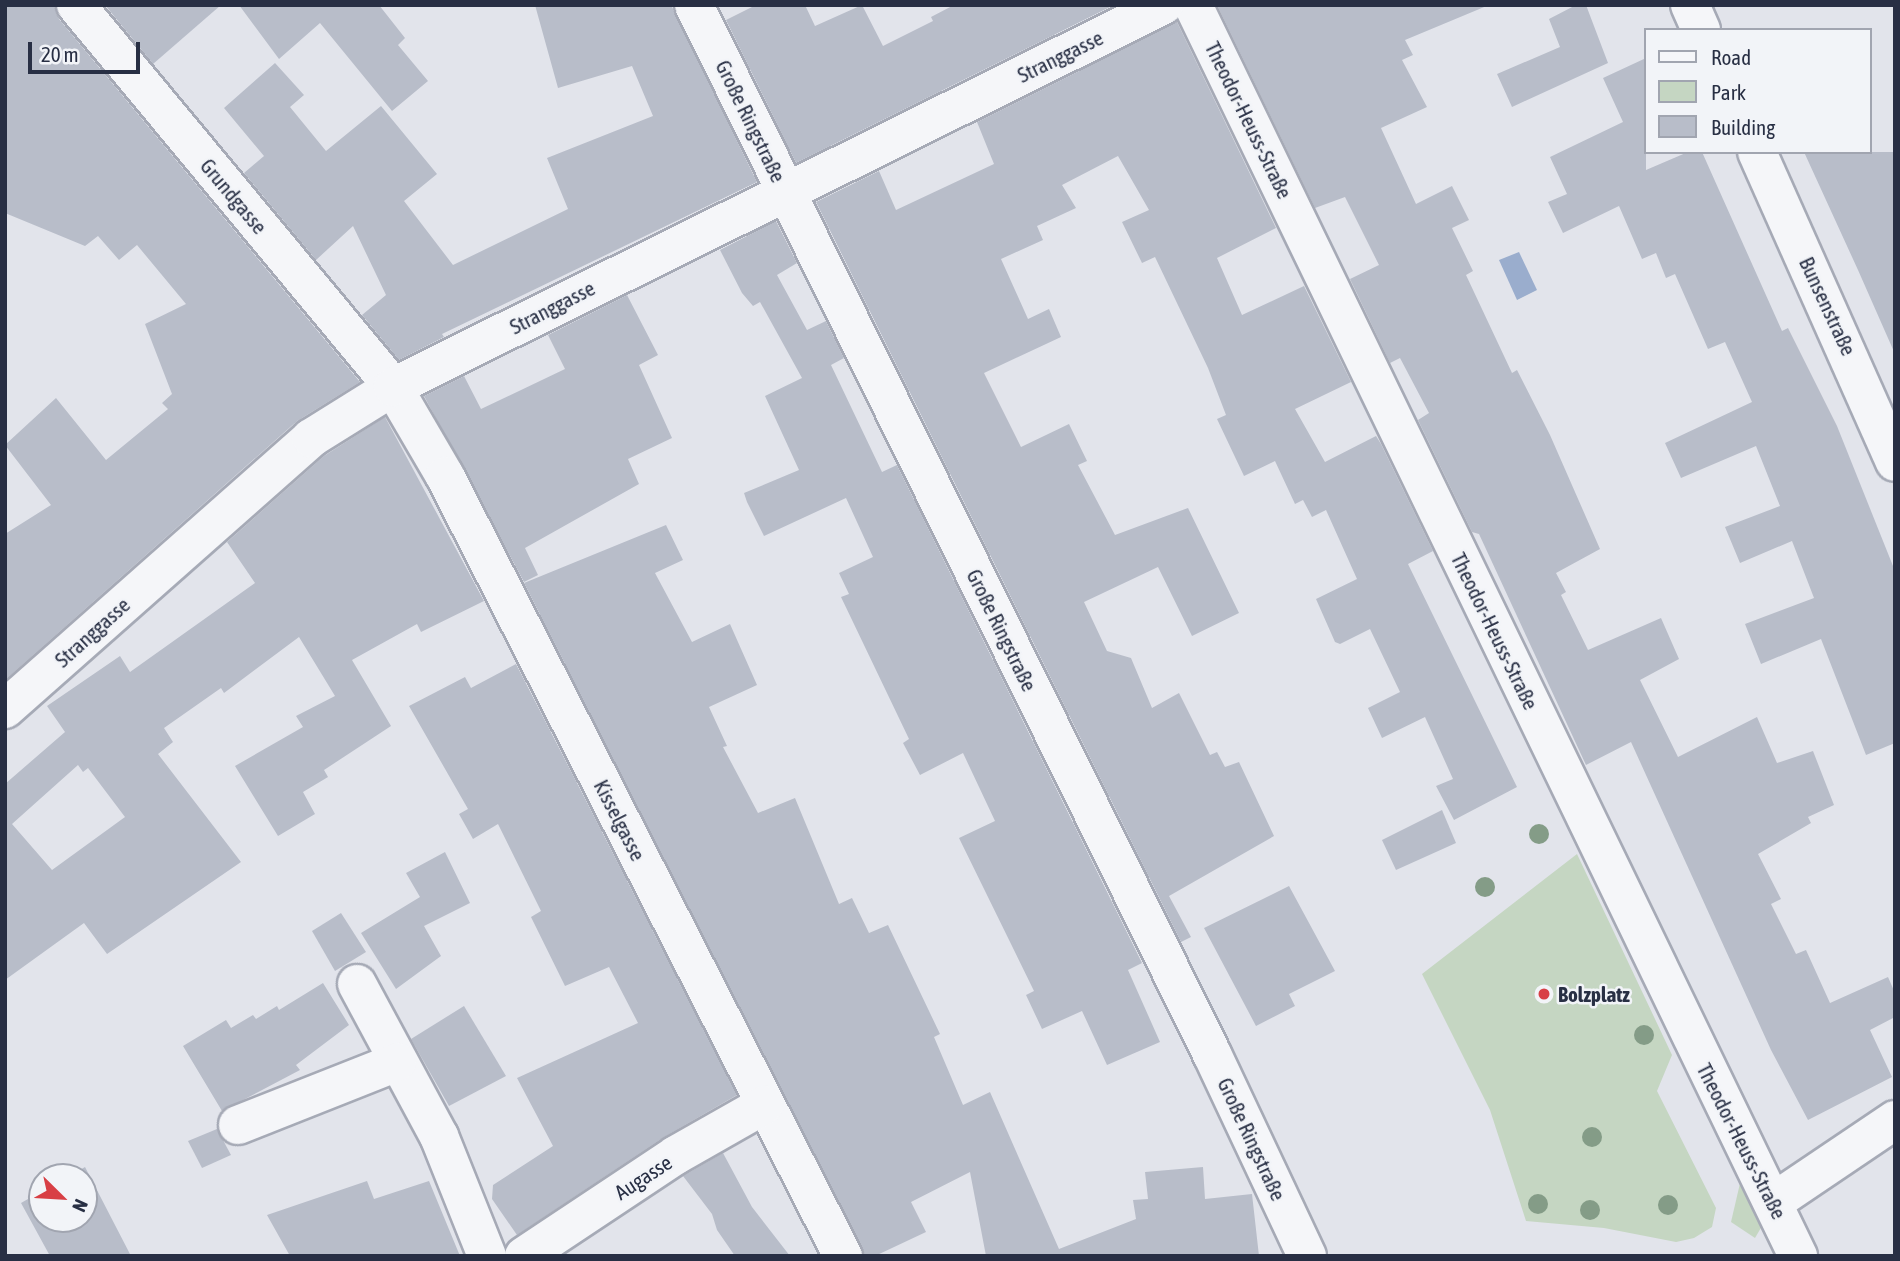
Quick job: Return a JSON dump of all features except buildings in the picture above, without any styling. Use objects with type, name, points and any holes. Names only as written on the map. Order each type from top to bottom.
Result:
[{"type":"street","name":"Grundgasse","points":[[76,5],[393,387]]},
{"type":"street","name":"Große Ringstraße","points":[[694,5],[1206,1042],[1307,1256]]},
{"type":"street","name":"Stranggasse","points":[[5,709],[311,438],[393,387],[785,190],[1164,5]]},
{"type":"street","name":"Theodor-Heuss-Straße","points":[[1193,5],[1710,1079],[1775,1201],[1798,1256]]},
{"type":"street","points":[[1690,5],[1700,28]]},
{"type":"street","name":"Bunsenstraße","points":[[1759,154],[1895,462]]},
{"type":"street","name":"Kisselgasse","points":[[393,387],[444,476],[843,1256]]},
{"type":"street","points":[[356,984],[439,1136],[487,1256]]},
{"type":"street","points":[[237,1125],[397,1062]]},
{"type":"street","name":"Augasse","points":[[524,1256],[676,1155],[764,1105]]},
{"type":"street","points":[[1775,1201],[1895,1120]]},
{"type":"green space","points":[[1577,854],[1672,1055],[1657,1091],[1716,1208],[1712,1227],[1694,1238],[1676,1242],[1604,1228],[1526,1221],[1490,1110],[1422,974]]},
{"type":"green space","points":[[1741,1179],[1760,1210],[1762,1226],[1755,1238],[1731,1222]]},
{"type":"water","points":[[1519,252],[1537,290],[1517,300],[1499,260]]},
{"type":"place","name":"Bolzplatz","points":[[1544,994]]}]
